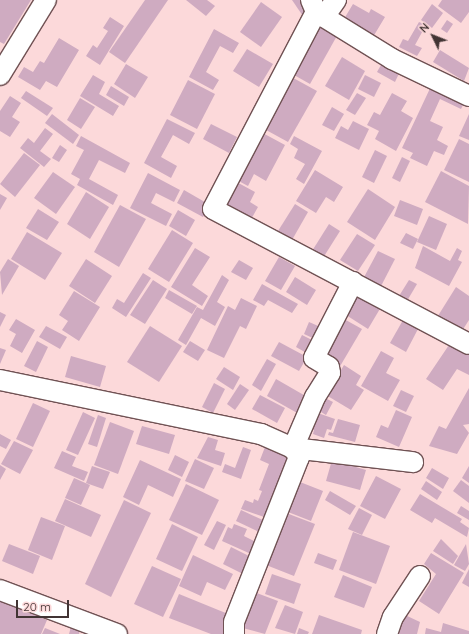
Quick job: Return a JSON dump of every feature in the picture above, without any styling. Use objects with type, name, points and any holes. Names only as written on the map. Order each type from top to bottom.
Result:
[{"type":"street","points":[[0,75],[46,0]]},
{"type":"street","points":[[336,0],[317,10],[212,209],[469,344]]},
{"type":"street","points":[[317,10],[392,59],[469,96]]},
{"type":"street","points":[[294,448],[315,397],[330,372],[328,367],[314,358],[353,282]]},
{"type":"street","points":[[0,380],[261,434],[294,448],[413,462]]},
{"type":"street","points":[[234,634],[234,622],[299,457],[294,448]]},
{"type":"street","points":[[387,634],[393,617],[420,576]]},
{"type":"street","points":[[0,590],[117,634]]},
{"type":"building","points":[[0,0],[31,0],[4,44],[0,42]]},
{"type":"building","points":[[145,0],[168,0],[125,63],[109,52]]},
{"type":"building","points":[[186,0],[207,0],[215,6],[206,16]]},
{"type":"building","points":[[292,0],[307,0],[307,22]]},
{"type":"building","points":[[442,0],[469,0],[469,12],[461,23],[438,6]]},
{"type":"building","points":[[261,2],[282,17],[261,47],[240,32]]},
{"type":"building","points":[[353,4],[369,13],[371,9],[385,17],[373,37],[344,19]]},
{"type":"building","points":[[432,4],[443,13],[432,28],[421,20]]},
{"type":"building","points":[[110,17],[124,26],[100,65],[86,56],[93,45],[97,48],[108,31],[103,28]]},
{"type":"building","points":[[447,20],[453,24],[447,33],[441,29]]},
{"type":"building","points":[[316,22],[338,34],[310,84],[287,71]]},
{"type":"building","points":[[419,22],[426,25],[415,45],[422,48],[417,56],[399,47],[403,39],[408,41]]},
{"type":"building","points":[[214,29],[239,43],[233,53],[220,46],[206,72],[219,80],[213,90],[189,77]]},
{"type":"building","points":[[59,38],[79,50],[57,87],[46,81],[40,90],[18,77],[24,67],[33,72],[40,61],[44,63]]},
{"type":"building","points":[[247,49],[273,64],[259,87],[233,71]]},
{"type":"building","points":[[440,50],[469,68],[464,81],[433,62]]},
{"type":"building","points":[[342,57],[365,71],[349,100],[325,86]]},
{"type":"building","points":[[385,58],[402,67],[395,82],[377,72]]},
{"type":"building","points":[[126,64],[148,77],[135,98],[114,84]]},
{"type":"building","points":[[286,74],[317,91],[288,142],[257,125]]},
{"type":"building","points":[[93,75],[105,82],[99,94],[119,106],[113,116],[80,96]]},
{"type":"building","points":[[365,75],[381,83],[374,97],[358,89]]},
{"type":"building","points":[[188,80],[215,94],[197,129],[170,115]]},
{"type":"building","points":[[433,82],[466,99],[461,109],[440,99],[430,121],[443,127],[437,140],[448,146],[444,155],[434,151],[427,166],[410,158],[413,153],[402,148]]},
{"type":"building","points":[[111,86],[129,97],[124,106],[106,95]]},
{"type":"building","points":[[26,91],[53,108],[47,116],[21,98]]},
{"type":"building","points":[[357,93],[366,98],[355,115],[346,110]]},
{"type":"building","points":[[392,93],[407,101],[401,111],[413,118],[396,151],[375,139],[379,131],[367,125],[374,112],[380,115]]},
{"type":"building","points":[[10,96],[21,103],[12,117],[20,122],[10,137],[0,131],[0,111]]},
{"type":"building","points":[[80,98],[95,107],[81,129],[67,120]]},
{"type":"building","points":[[332,107],[344,114],[334,131],[322,125]]},
{"type":"building","points":[[52,114],[79,135],[73,144],[45,123]]},
{"type":"building","points":[[469,114],[469,140],[459,136]]},
{"type":"building","points":[[167,119],[195,133],[189,144],[173,135],[161,157],[177,166],[171,178],[144,163]]},
{"type":"building","points":[[353,121],[369,129],[359,150],[335,138],[341,126],[348,130]]},
{"type":"building","points":[[211,124],[237,137],[229,153],[203,139]]},
{"type":"building","points":[[45,128],[53,134],[40,151],[51,159],[44,167],[20,148],[28,138],[34,143]]},
{"type":"building","points":[[259,131],[285,145],[266,181],[254,174],[248,186],[233,178]]},
{"type":"building","points":[[81,136],[130,163],[125,173],[99,160],[89,179],[118,195],[113,205],[77,185],[80,179],[71,174],[84,150],[76,146]]},
{"type":"building","points":[[294,136],[322,151],[304,184],[296,179],[305,164],[294,158],[298,149],[290,144]]},
{"type":"building","points":[[459,139],[469,144],[469,182],[444,170]]},
{"type":"building","points":[[60,145],[67,150],[59,162],[52,158]]},
{"type":"building","points":[[375,150],[387,156],[374,183],[362,177]]},
{"type":"building","points":[[24,153],[40,165],[15,197],[0,184]]},
{"type":"building","points":[[402,157],[410,161],[400,182],[392,178]]},
{"type":"building","points":[[315,170],[343,187],[334,202],[326,197],[316,213],[296,201]]},
{"type":"building","points":[[441,171],[469,186],[468,224],[425,202]]},
{"type":"building","points":[[53,172],[75,187],[56,214],[34,198]]},
{"type":"building","points":[[148,173],[180,190],[174,202],[156,193],[151,203],[172,214],[166,226],[130,208]]},
{"type":"building","points":[[231,179],[255,192],[250,202],[258,207],[249,223],[217,205]]},
{"type":"building","points":[[368,189],[395,207],[375,240],[347,222]]},
{"type":"building","points":[[184,190],[210,205],[203,217],[177,203]]},
{"type":"building","points":[[86,192],[109,207],[90,239],[67,224]]},
{"type":"building","points":[[0,194],[7,198],[0,210]]},
{"type":"building","points":[[400,200],[423,209],[417,225],[394,216]]},
{"type":"building","points":[[295,204],[308,212],[292,240],[278,231]]},
{"type":"building","points":[[120,205],[146,219],[119,267],[94,252]]},
{"type":"building","points":[[38,209],[59,222],[47,240],[26,228]]},
{"type":"building","points":[[178,210],[195,220],[186,236],[169,226]]},
{"type":"building","points":[[429,216],[447,224],[436,250],[417,242]]},
{"type":"building","points":[[329,224],[340,231],[323,258],[312,251]]},
{"type":"building","points":[[172,230],[193,243],[169,282],[148,269]]},
{"type":"building","points":[[27,232],[62,253],[45,280],[11,259]]},
{"type":"building","points":[[406,233],[418,239],[413,249],[400,243]]},
{"type":"building","points":[[357,234],[375,245],[358,271],[340,260]]},
{"type":"building","points":[[423,246],[450,261],[457,248],[462,251],[458,260],[462,262],[449,286],[415,268]]},
{"type":"building","points":[[195,248],[210,257],[192,285],[208,296],[202,306],[171,287]]},
{"type":"building","points":[[378,251],[395,259],[379,290],[362,281]]},
{"type":"building","points":[[279,257],[295,266],[281,290],[265,281]]},
{"type":"building","points":[[8,259],[19,266],[2,295],[0,272]]},
{"type":"building","points":[[86,259],[112,276],[95,303],[69,286]]},
{"type":"building","points":[[239,260],[253,268],[246,280],[231,272]]},
{"type":"building","points":[[143,273],[151,278],[126,317],[112,308],[117,299],[124,303]]},
{"type":"building","points":[[222,275],[229,280],[217,302],[225,307],[215,326],[201,318],[186,345],[178,340],[197,307],[203,310]]},
{"type":"building","points":[[295,277],[316,290],[307,305],[286,292]]},
{"type":"building","points":[[153,280],[167,289],[145,324],[130,315]]},
{"type":"building","points":[[409,280],[417,284],[407,301],[399,296]]},
{"type":"building","points":[[262,284],[298,304],[292,313],[268,300],[264,306],[253,300]]},
{"type":"building","points":[[456,287],[469,296],[469,320],[460,334],[436,319]]},
{"type":"building","points":[[362,289],[384,302],[368,329],[346,315]]},
{"type":"building","points":[[169,290],[197,306],[192,314],[165,298]]},
{"type":"building","points":[[74,291],[100,307],[79,341],[62,330],[68,321],[59,315]]},
{"type":"building","points":[[241,298],[257,306],[246,329],[240,326],[224,358],[207,350],[228,306],[235,310]]},
{"type":"building","points":[[0,312],[6,315],[0,327]]},
{"type":"building","points":[[16,319],[35,330],[22,353],[10,346],[16,334],[9,330]]},
{"type":"building","points":[[344,319],[362,329],[339,368],[322,358]]},
{"type":"building","points":[[403,320],[418,329],[406,352],[390,343]]},
{"type":"building","points":[[309,322],[325,329],[319,341],[304,334]]},
{"type":"building","points":[[46,326],[67,337],[60,349],[39,337]]},
{"type":"building","points":[[150,326],[182,346],[159,382],[127,362]]},
{"type":"building","points":[[302,335],[316,342],[310,355],[296,347]]},
{"type":"building","points":[[37,341],[48,347],[36,372],[24,366]]},
{"type":"building","points":[[190,341],[205,350],[198,361],[183,352]]},
{"type":"building","points":[[279,342],[307,357],[299,371],[271,356]]},
{"type":"building","points":[[451,342],[469,354],[469,375],[457,369],[443,390],[426,379]]},
{"type":"building","points":[[0,348],[6,350],[0,364]]},
{"type":"building","points":[[381,351],[394,358],[386,373],[400,380],[388,401],[361,386]]},
{"type":"building","points":[[71,356],[106,366],[100,387],[65,377]]},
{"type":"building","points":[[267,359],[276,364],[261,391],[252,385]]},
{"type":"building","points":[[344,365],[361,376],[356,385],[364,390],[351,410],[326,395]]},
{"type":"building","points":[[224,367],[240,377],[233,390],[216,379]]},
{"type":"building","points":[[276,379],[309,398],[299,414],[267,396]]},
{"type":"building","points":[[214,383],[225,389],[213,413],[202,407]]},
{"type":"building","points":[[240,384],[249,390],[235,410],[227,404]]},
{"type":"building","points":[[469,388],[469,424],[463,425],[469,433],[457,454],[429,446],[439,426],[446,429]]},
{"type":"building","points":[[401,390],[414,396],[406,412],[393,406]]},
{"type":"building","points":[[260,395],[285,408],[277,423],[252,409]]},
{"type":"building","points":[[323,397],[333,402],[326,415],[316,409]]},
{"type":"building","points":[[33,403],[50,411],[33,447],[16,439]]},
{"type":"building","points":[[396,410],[412,417],[399,447],[376,437],[381,425],[388,428]]},
{"type":"building","points":[[312,411],[335,419],[331,430],[327,429],[324,438],[313,434],[314,430],[307,427]]},
{"type":"building","points":[[83,412],[95,418],[78,455],[66,450]]},
{"type":"building","points":[[98,415],[106,418],[97,447],[88,444]]},
{"type":"building","points":[[338,419],[360,425],[355,442],[328,435],[329,432],[333,433]]},
{"type":"building","points":[[110,422],[134,431],[118,474],[94,465]]},
{"type":"building","points":[[142,426],[175,435],[169,454],[136,444]]},
{"type":"building","points":[[0,434],[11,440],[6,449],[0,446]]},
{"type":"building","points":[[208,437],[218,440],[215,450],[225,453],[221,466],[197,458]]},
{"type":"building","points":[[14,441],[33,450],[20,474],[1,464]]},
{"type":"building","points":[[243,447],[251,450],[241,479],[222,472],[225,464],[235,468]]},
{"type":"building","points":[[265,447],[290,456],[267,518],[241,509],[245,500],[253,503],[254,499],[258,501],[262,491],[259,490],[269,464],[260,460]]},
{"type":"building","points":[[62,451],[76,457],[72,466],[88,472],[84,481],[54,468]]},
{"type":"building","points":[[175,455],[189,462],[182,477],[168,470]]},
{"type":"building","points":[[195,459],[214,468],[204,489],[185,481]]},
{"type":"building","points":[[140,460],[181,479],[173,497],[148,485],[139,505],[123,497]]},
{"type":"building","points":[[332,460],[366,470],[360,490],[326,481]]},
{"type":"building","points":[[0,465],[6,469],[0,480]]},
{"type":"building","points":[[92,466],[110,472],[103,489],[86,483]]},
{"type":"building","points":[[469,466],[469,483],[462,478]]},
{"type":"building","points":[[432,468],[449,478],[443,489],[426,478]]},
{"type":"building","points":[[376,476],[401,489],[385,519],[360,506]]},
{"type":"building","points":[[74,478],[90,485],[81,505],[65,498]]},
{"type":"building","points":[[461,480],[469,486],[469,503],[453,491]]},
{"type":"building","points":[[426,481],[442,492],[437,500],[421,489]]},
{"type":"building","points":[[300,482],[323,491],[311,521],[288,512]]},
{"type":"building","points":[[186,484],[219,500],[202,535],[169,520]]},
{"type":"building","points":[[330,491],[356,506],[350,515],[325,500]]},
{"type":"building","points":[[420,494],[462,519],[460,522],[469,528],[467,537],[435,518],[432,523],[410,510]]},
{"type":"building","points":[[65,499],[101,515],[91,537],[55,521]]},
{"type":"building","points":[[124,500],[151,513],[111,597],[85,584]]},
{"type":"building","points":[[461,506],[469,511],[469,520],[457,513]]},
{"type":"building","points":[[359,508],[372,515],[362,535],[348,529]]},
{"type":"building","points":[[241,510],[265,521],[259,532],[236,521]]},
{"type":"building","points":[[281,511],[315,524],[294,576],[261,563]]},
{"type":"building","points":[[41,517],[65,526],[52,560],[28,550]]},
{"type":"building","points":[[217,521],[226,525],[214,550],[204,545]]},
{"type":"building","points":[[172,524],[198,537],[182,571],[156,559]]},
{"type":"building","points":[[234,524],[247,529],[244,536],[256,542],[251,554],[222,541],[228,527],[232,529]]},
{"type":"building","points":[[353,532],[390,546],[376,584],[339,570]]},
{"type":"building","points":[[441,539],[458,556],[453,564],[433,551]]},
{"type":"building","points":[[9,544],[40,556],[33,574],[2,561]]},
{"type":"building","points":[[466,544],[469,564],[465,571],[454,565]]},
{"type":"building","points":[[231,547],[251,557],[243,574],[223,564]]},
{"type":"building","points":[[318,553],[337,560],[333,570],[314,563]]},
{"type":"building","points":[[431,553],[464,573],[439,614],[419,601],[436,574],[424,564]]},
{"type":"building","points":[[193,555],[233,574],[225,590],[207,582],[201,596],[179,586]]},
{"type":"building","points":[[152,566],[181,579],[163,617],[134,604]]},
{"type":"building","points":[[469,569],[469,587],[462,583]]},
{"type":"building","points":[[272,574],[301,584],[294,604],[265,594]]},
{"type":"building","points":[[343,575],[372,587],[364,608],[334,597]]},
{"type":"building","points":[[254,592],[278,601],[265,634],[239,627]]},
{"type":"building","points":[[179,594],[233,616],[226,634],[211,634],[169,618]]},
{"type":"building","points":[[0,600],[47,620],[41,634],[0,634]]},
{"type":"building","points":[[285,605],[303,612],[295,634],[275,628]]},
{"type":"building","points":[[319,615],[362,630],[361,634],[312,634]]},
{"type":"building","points":[[405,615],[420,622],[417,634],[397,634]]},
{"type":"building","points":[[72,623],[81,625],[79,634],[69,634]]},
{"type":"building","points":[[443,623],[469,631],[469,634],[425,634],[426,628],[441,632]]},
{"type":"building","points":[[45,628],[60,634],[42,634]]},
{"type":"building","points":[[299,628],[309,632],[308,634],[297,634]]}]
